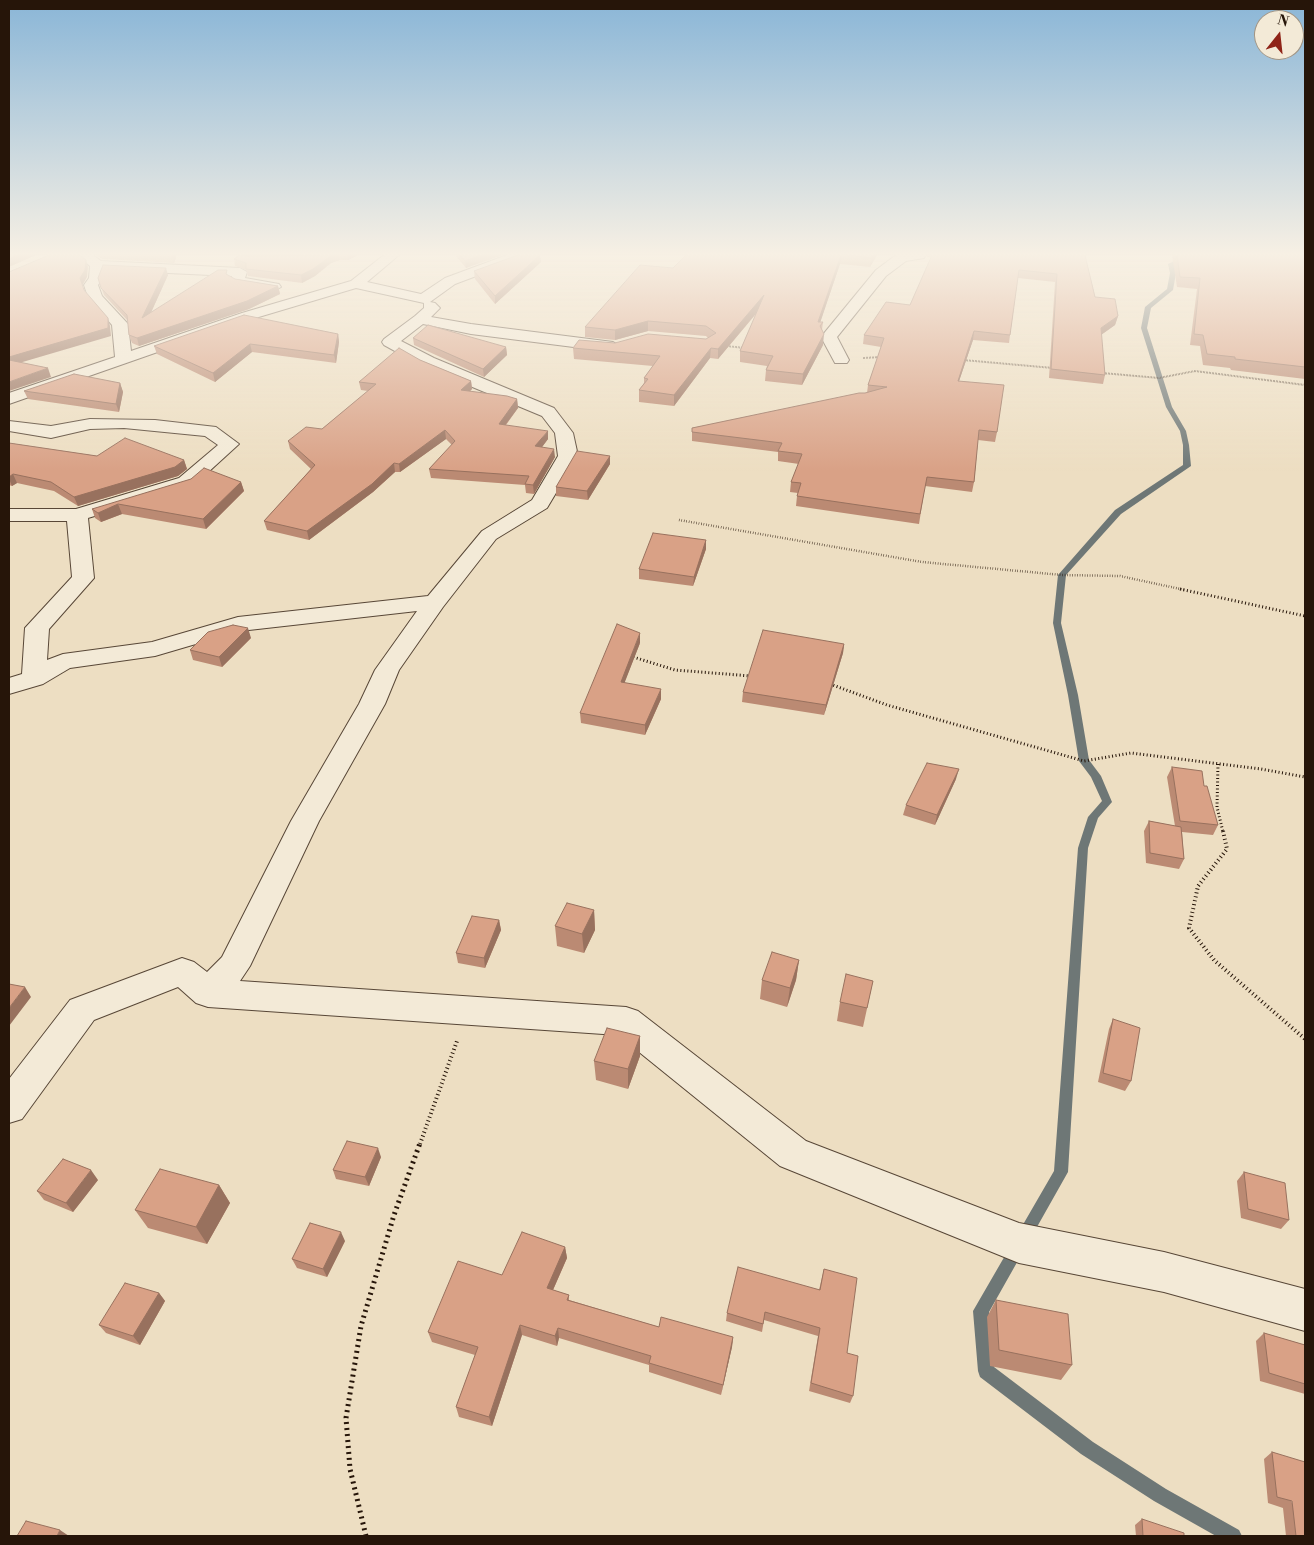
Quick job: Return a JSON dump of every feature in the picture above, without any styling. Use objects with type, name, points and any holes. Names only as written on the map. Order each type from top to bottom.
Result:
[{"type":"street","points":[[121,327],[123,337],[123,359]]},
{"type":"street","points":[[9,399],[215,327]]},
{"type":"street","points":[[208,992],[234,966],[305,821],[372,704],[387,670],[435,602],[489,535],[540,504],[568,456],[564,433],[548,412],[428,362],[390,342],[404,327]]},
{"type":"street","points":[[499,327],[563,342],[615,347],[632,343]]},
{"type":"street","points":[[837,327],[829,337],[841,360]]},
{"type":"street","points":[[9,426],[52,432],[90,424],[124,423],[155,425],[210,431],[230,444],[186,482],[76,515],[9,515]]},
{"type":"street","points":[[34,679],[37,628],[83,578],[76,515]]},
{"type":"street","points":[[9,686],[34,679],[63,661],[155,649],[238,624],[435,602]]},
{"type":"street","points":[[9,1107],[82,1010],[182,971],[208,992],[626,1021],[793,1154],[1019,1243],[1164,1272],[1305,1310]]},
{"type":"path","points":[[725,346],[754,349]]},
{"type":"path","points":[[841,360],[883,357]]},
{"type":"path","points":[[957,359],[1053,368]]},
{"type":"path","points":[[1101,372],[1158,378],[1195,371],[1305,385]]},
{"type":"path","points":[[679,520],[922,562],[1062,575],[1120,576],[1305,616]]},
{"type":"path","points":[[625,654],[675,670],[760,677]]},
{"type":"path","points":[[826,683],[887,705],[1084,761],[1131,753],[1305,777]]},
{"type":"path","points":[[1218,764],[1217,807],[1227,849],[1198,886],[1189,928],[1214,960],[1305,1039]]},
{"type":"path","points":[[366,1536],[350,1469],[346,1418],[361,1326],[394,1215],[451,1054],[472,1010]]},
{"type":"building","points":[[9,327],[108,327],[108,328],[9,357]]},
{"type":"building","points":[[128,327],[169,327],[137,338],[129,335]]},
{"type":"building","points":[[209,327],[304,327],[338,334],[334,355],[250,344],[213,373],[154,346]]},
{"type":"building","points":[[426,327],[435,327],[506,347],[483,369],[413,338]]},
{"type":"building","points":[[586,327],[626,327],[615,330]]},
{"type":"building","points":[[708,327],[737,327],[718,349],[711,348],[674,395],[639,390],[648,379],[644,378],[660,356],[573,348],[579,340],[615,343],[648,334],[706,339],[716,333]]},
{"type":"building","points":[[750,327],[821,327],[824,334],[803,374],[766,370],[773,356],[740,351]]},
{"type":"building","points":[[869,327],[1011,327],[1010,335],[974,331],[958,381],[1004,385],[997,432],[979,430],[974,482],[927,477],[920,514],[797,496],[801,483],[791,482],[802,454],[778,451],[782,443],[692,432],[692,428],[887,387],[868,385],[884,338],[864,335]]},
{"type":"building","points":[[1054,327],[1102,327],[1105,375],[1051,369]]},
{"type":"building","points":[[1195,327],[1305,327],[1305,367],[1207,354],[1203,335],[1194,334]]},
{"type":"building","points":[[399,348],[420,360],[471,381],[461,390],[517,399],[499,424],[548,431],[535,446],[554,449],[533,485],[525,484],[529,476],[429,469],[455,441],[445,430],[399,464],[394,463],[372,484],[307,531],[264,521],[315,465],[288,441],[306,427],[322,429],[376,384],[359,382]]},
{"type":"building","points":[[9,360],[48,368],[9,382]]},
{"type":"building","points":[[74,374],[120,383],[116,404],[24,391]]},
{"type":"building","points":[[125,438],[184,460],[175,467],[74,497],[51,482],[13,474],[9,477],[9,443],[97,456]]},
{"type":"building","points":[[577,451],[610,456],[587,491],[556,487]]},
{"type":"building","points":[[204,468],[241,482],[203,519],[118,504],[98,513],[92,509],[191,479]]},
{"type":"building","points":[[653,533],[706,540],[694,577],[639,569]]},
{"type":"building","points":[[617,624],[640,633],[621,682],[661,689],[645,725],[580,713]]},
{"type":"building","points":[[233,625],[248,628],[219,657],[190,650],[208,632]]},
{"type":"building","points":[[763,630],[844,644],[826,705],[743,692]]},
{"type":"building","points":[[927,763],[959,769],[937,815],[906,805]]},
{"type":"building","points":[[1172,767],[1202,771],[1204,786],[1207,786],[1218,825],[1180,821]]},
{"type":"building","points":[[1149,821],[1181,827],[1184,859],[1150,853]]},
{"type":"building","points":[[567,903],[594,910],[582,934],[555,926]]},
{"type":"building","points":[[472,916],[499,920],[484,958],[456,953]]},
{"type":"building","points":[[772,952],[799,960],[790,988],[762,980]]},
{"type":"building","points":[[846,974],[873,981],[867,1008],[840,1002]]},
{"type":"building","points":[[9,984],[25,987],[9,1008]]},
{"type":"building","points":[[1113,1019],[1140,1028],[1131,1081],[1103,1073]]},
{"type":"building","points":[[607,1028],[640,1036],[628,1069],[594,1061]]},
{"type":"building","points":[[347,1141],[378,1148],[365,1177],[333,1170]]},
{"type":"building","points":[[63,1159],[91,1170],[66,1203],[37,1191]]},
{"type":"building","points":[[160,1169],[219,1185],[196,1227],[135,1210]]},
{"type":"building","points":[[1244,1172],[1285,1183],[1289,1220],[1248,1209]]},
{"type":"building","points":[[310,1223],[341,1232],[323,1269],[292,1259]]},
{"type":"building","points":[[522,1232],[565,1247],[547,1288],[569,1295],[567,1300],[659,1327],[661,1317],[733,1337],[723,1385],[649,1363],[651,1356],[558,1328],[555,1336],[520,1325],[489,1417],[456,1407],[478,1347],[428,1332],[458,1261],[502,1275]]},
{"type":"building","points":[[738,1267],[820,1290],[824,1269],[857,1278],[847,1353],[858,1356],[853,1396],[811,1383],[820,1328],[765,1312],[763,1324],[727,1313]]},
{"type":"building","points":[[125,1283],[159,1293],[133,1336],[99,1325]]},
{"type":"building","points":[[996,1300],[1068,1314],[1072,1365],[999,1350]]},
{"type":"building","points":[[1264,1333],[1305,1345],[1305,1384],[1269,1373]]},
{"type":"building","points":[[1272,1452],[1305,1462],[1305,1536],[1296,1536],[1292,1501],[1277,1497]]},
{"type":"building","points":[[1142,1519],[1184,1533],[1184,1536],[1143,1536]]},
{"type":"building","points":[[26,1521],[60,1530],[57,1536],[17,1536]]},
{"type":"waterway","points":[[1144,327],[1169,407],[1183,431],[1187,466],[1118,512],[1062,575],[1057,623],[1073,695],[1084,761],[1096,776],[1107,802],[1093,817],[1083,848],[1061,1172],[981,1311],[986,1371],[1087,1448],[1160,1495],[1233,1536]]}]
